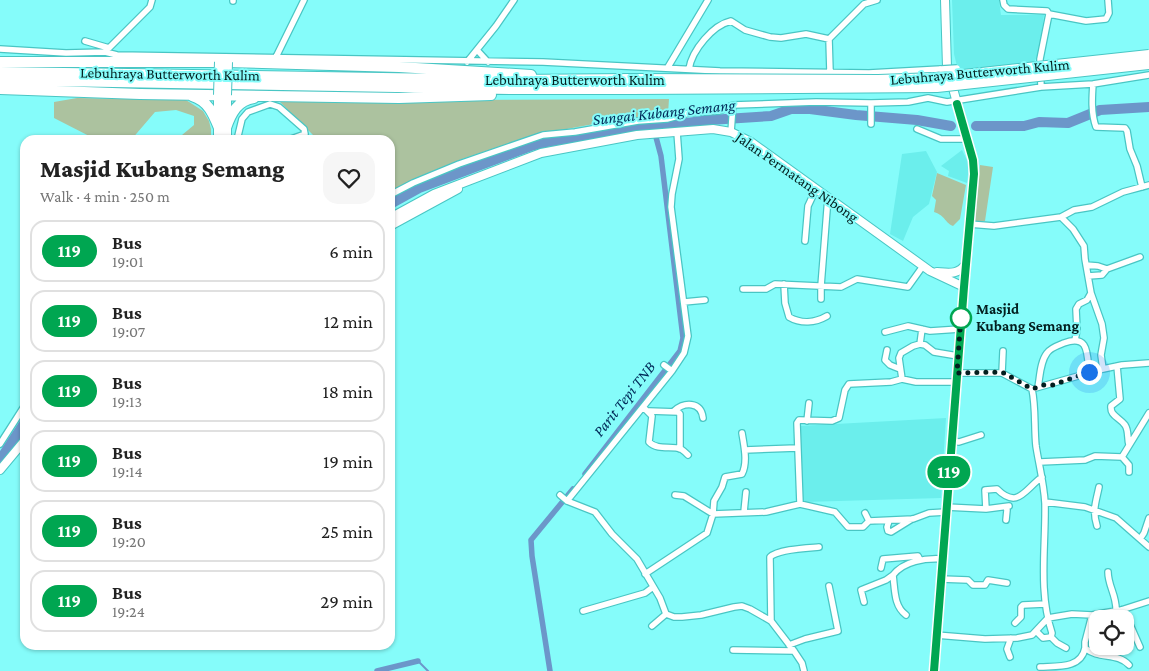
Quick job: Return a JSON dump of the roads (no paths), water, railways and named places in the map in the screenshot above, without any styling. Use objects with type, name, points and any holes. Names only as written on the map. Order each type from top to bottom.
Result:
[{"type":"highway","name":"Lebuhraya Butterworth Kulim","points":[[0,80],[631,84],[878,80],[936,78],[1149,55]]},
{"type":"highway","points":[[0,62],[223,62],[350,66],[513,73],[564,84]]},
{"type":"highway","points":[[222,128],[223,62]]},
{"type":"highway","name":"Lebuhraya Butterworth Kulim","points":[[631,84],[878,88],[937,86],[1149,64]]},
{"type":"highway","name":"Lebuhraya Butterworth Kulim","points":[[0,72],[521,80],[564,84]]},
{"type":"highway","points":[[0,89],[186,95],[399,98],[512,94],[564,84]]},
{"type":"highway","points":[[186,95],[198,98],[208,105],[224,135]]},
{"type":"highway","points":[[220,135],[222,128],[237,106],[247,99],[272,96]]},
{"type":"main road","points":[[934,671],[960,329],[974,174],[967,137],[956,102],[948,66],[945,0]]},
{"type":"main road","name":"Jalan Permatang Nibong","points":[[395,215],[434,194],[495,169],[541,153],[637,135],[732,129],[926,269],[964,287]]},
{"type":"main road","name":"Jalan Permatang Nibong","points":[[395,223],[495,169]]},
{"type":"main road","points":[[926,269],[951,274],[961,270],[966,264]]},
{"type":"main road","points":[[0,470],[20,446]]},
{"type":"street","points":[[0,50],[66,53],[107,50],[150,7],[152,0]]},
{"type":"street","points":[[276,57],[304,0]]},
{"type":"street","points":[[467,62],[514,0]]},
{"type":"street","points":[[668,67],[708,0]]},
{"type":"street","points":[[830,72],[829,39],[864,4],[877,0]]},
{"type":"street","points":[[1003,0],[1004,5],[1008,9],[1047,11],[1049,14],[1086,21],[1106,18],[1109,13],[1108,0]]},
{"type":"street","points":[[1041,87],[1040,59],[1049,14]]},
{"type":"street","points":[[689,69],[691,58],[702,42],[717,26],[731,20],[745,30],[770,37],[781,38],[806,34],[829,39]]},
{"type":"street","points":[[85,41],[117,55],[543,62],[689,69],[830,72],[957,68]]},
{"type":"street","points":[[477,50],[488,62]]},
{"type":"street","points":[[395,192],[459,164],[543,135],[575,132],[638,121],[667,119],[689,113],[719,111],[733,107],[816,102],[871,106],[928,98],[956,102],[1041,87],[1093,84],[1149,75]]},
{"type":"street","points":[[1093,84],[1093,118],[1096,127],[1125,128],[1142,187]]},
{"type":"street","points":[[238,135],[242,119],[248,112],[270,104],[279,107],[304,129],[305,134],[302,135]]},
{"type":"street","points":[[871,106],[871,123]]},
{"type":"street","points":[[732,129],[733,107]]},
{"type":"street","points":[[917,129],[941,139],[967,137]]},
{"type":"street","points":[[677,132],[679,159],[670,207],[688,336],[684,353],[668,368],[643,407],[563,498],[595,512],[612,534],[638,559],[660,598],[666,614],[682,617],[742,606],[771,621],[802,663],[804,671]]},
{"type":"street","points":[[969,224],[994,226],[1061,217],[1074,210],[1092,207],[1123,192],[1149,185]]},
{"type":"street","points":[[805,241],[808,206],[816,189]]},
{"type":"street","points":[[821,299],[828,198]]},
{"type":"street","points":[[1061,217],[1084,246],[1091,293],[1102,324],[1104,338],[1101,355],[1103,369]]},
{"type":"street","points":[[1088,276],[1102,275],[1106,269],[1140,257]]},
{"type":"street","points":[[1086,265],[1106,269]]},
{"type":"street","points":[[743,289],[766,289],[775,284],[843,287],[857,280],[908,287],[926,269]]},
{"type":"street","points":[[784,284],[785,304],[789,317],[796,321],[814,322],[827,316]]},
{"type":"street","points":[[1075,340],[1076,309],[1079,304],[1087,300],[1091,293]]},
{"type":"street","points":[[684,302],[705,300]]},
{"type":"street","points":[[885,332],[908,326],[930,331],[960,329]]},
{"type":"street","points":[[920,344],[922,329]]},
{"type":"street","points":[[1066,648],[1057,644],[1051,637],[1052,632],[1045,604],[1045,502],[1036,444],[1035,388],[1046,353],[1062,344],[1075,340],[1082,341],[1085,344],[1089,372]]},
{"type":"street","points":[[902,379],[898,358],[913,346],[925,345],[934,352],[958,356]]},
{"type":"street","points":[[887,350],[886,360],[890,365],[900,369]]},
{"type":"street","points":[[1002,372],[1003,350]]},
{"type":"street","points":[[957,373],[1002,372],[1035,388],[1053,385],[1089,372],[1117,366],[1149,363]]},
{"type":"street","points":[[1117,366],[1120,399],[1111,406],[1111,410],[1112,414],[1128,430],[1129,445]]},
{"type":"street","points":[[800,504],[797,448],[797,423],[799,420],[832,421],[839,418],[849,384],[891,382],[902,379],[916,382],[956,382]]},
{"type":"street","points":[[807,421],[809,403]]},
{"type":"street","points":[[674,411],[683,405],[698,406],[703,418]]},
{"type":"street","points":[[643,407],[652,416],[649,442],[652,445],[680,449],[688,455]]},
{"type":"street","points":[[649,411],[674,411],[680,414],[680,449]]},
{"type":"street","points":[[0,444],[20,413]]},
{"type":"street","points":[[1122,457],[1149,413]]},
{"type":"street","points":[[646,574],[707,533],[713,514],[714,501],[725,478],[742,474],[744,470],[745,450],[742,432]]},
{"type":"street","points":[[952,441],[959,442],[981,435]]},
{"type":"street","points":[[745,450],[797,448]]},
{"type":"street","points":[[1040,462],[1086,460],[1095,456],[1122,457],[1129,465],[1129,472]]},
{"type":"street","points":[[986,509],[985,490],[997,489],[1013,499],[1020,497],[1042,477]]},
{"type":"street","points":[[1096,526],[1093,510],[1099,487]]},
{"type":"street","points":[[744,512],[746,492]]},
{"type":"street","points":[[675,495],[684,496],[713,514],[766,512],[800,504],[835,512],[848,527],[863,527],[869,521],[913,519]]},
{"type":"street","points":[[1045,502],[1085,507],[1116,518],[1149,547]]},
{"type":"street","points":[[889,521],[887,527],[888,531],[891,532],[913,519],[946,509],[1007,507],[1006,520]]},
{"type":"street","points":[[865,513],[869,521]]},
{"type":"street","points":[[1140,539],[1149,518]]},
{"type":"street","points":[[771,621],[770,557],[779,552],[819,547]]},
{"type":"street","points":[[881,568],[883,560],[918,556],[920,560]]},
{"type":"street","points":[[864,602],[861,590],[886,580],[898,569],[920,560],[942,559]]},
{"type":"street","points":[[1108,572],[1108,582],[1115,597],[1118,610]]},
{"type":"street","points":[[893,575],[896,601],[906,616]]},
{"type":"street","points":[[941,579],[968,580],[973,585],[985,585],[988,580],[1007,583]]},
{"type":"street","points":[[789,645],[838,631],[829,586]]},
{"type":"street","points":[[583,611],[646,593],[653,587]]},
{"type":"street","points":[[1121,610],[1149,601]]},
{"type":"street","points":[[1015,623],[1021,617],[1021,607],[1023,605],[1045,604]]},
{"type":"street","points":[[652,626],[666,614]]},
{"type":"street","points":[[936,635],[985,639],[1017,638],[1032,635],[1048,618],[1072,614],[1089,615]]},
{"type":"street","points":[[1040,667],[1065,666],[1076,662],[1084,656],[1089,627]]},
{"type":"street","points":[[1036,630],[1043,638],[1051,637]]},
{"type":"street","points":[[1134,633],[1140,646]]},
{"type":"street","points":[[1010,656],[1008,649],[1011,638]]},
{"type":"street","points":[[1085,648],[1100,656],[1123,659],[1128,665]]},
{"type":"street","points":[[733,650],[794,651]]},
{"type":"waterway","name":"Sungai Kubang Semang","points":[[976,126],[1024,126],[1039,122],[1068,123],[1100,110],[1149,107]]},
{"type":"waterway","name":"Sungai Kubang Semang","points":[[395,201],[419,188],[531,146],[552,141],[576,140],[605,132],[626,129],[771,116],[791,109],[810,109],[917,120],[951,126]]},
{"type":"waterway","name":"Parit Tepi TNB","points":[[585,474],[680,351],[683,338],[661,156],[653,126]]},
{"type":"waterway","points":[[0,460],[20,430]]},
{"type":"waterway","name":"Parit Tepi TNB","points":[[550,671],[531,540],[573,489]]},
{"type":"waterway","points":[[418,661],[428,671]]},
{"type":"waterway","points":[[377,671],[418,661]]},
{"type":"place","name":"Masjid Kubang Semang","points":[[961,318]]}]
